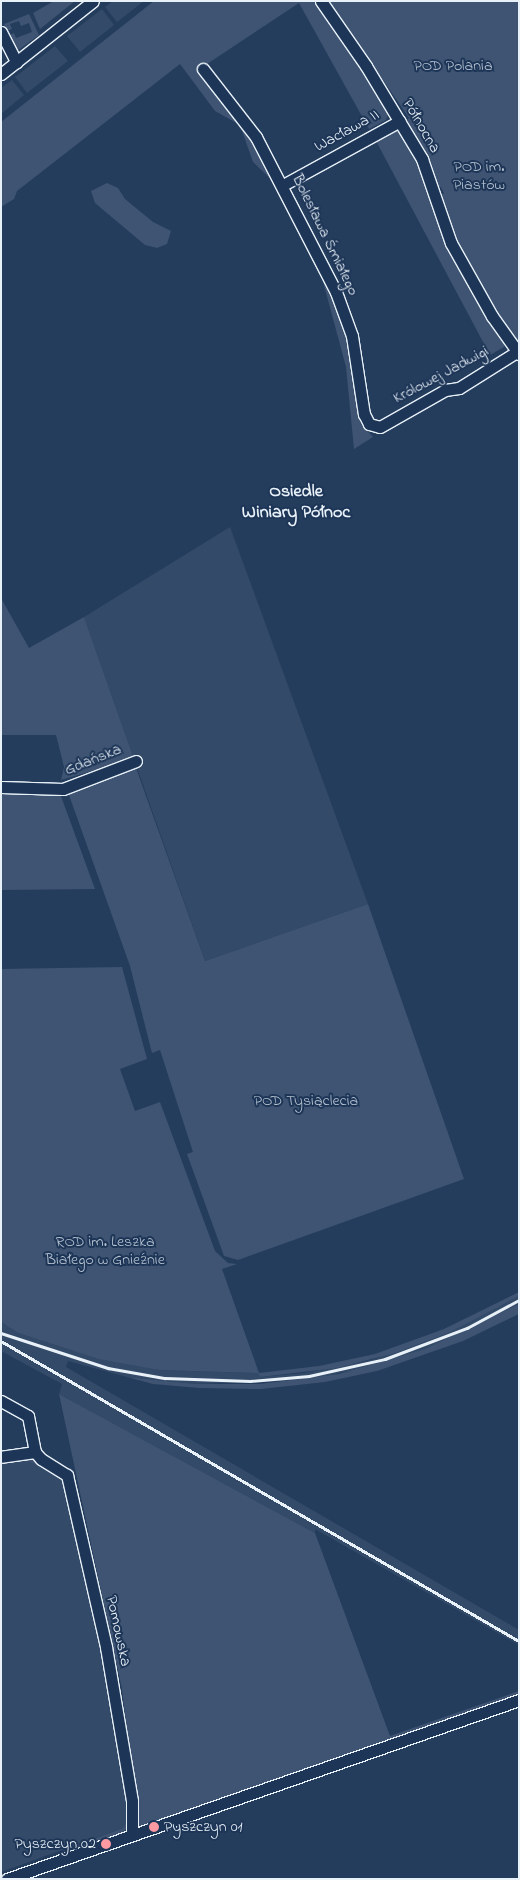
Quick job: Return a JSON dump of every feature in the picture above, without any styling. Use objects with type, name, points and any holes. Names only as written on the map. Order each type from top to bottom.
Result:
[{"type":"street","points":[[1,74],[93,1]]},
{"type":"street","name":"Północna","points":[[321,1],[400,121],[431,179],[451,243],[492,316],[518,352]]},
{"type":"street","points":[[1,32],[16,62]]},
{"type":"street","name":"Bolesława Śmiałego","points":[[203,69],[256,137],[283,185],[348,320],[356,352],[365,418],[371,426],[380,427]]},
{"type":"street","name":"Wacława II","points":[[283,185],[400,121]]},
{"type":"street","name":"Królowej Jadwigi","points":[[380,427],[445,390],[459,388],[518,352]]},
{"type":"street","name":"Gdańska","points":[[1,787],[63,790],[136,760]]},
{"type":"street","points":[[1,1401],[28,1416],[35,1452],[1,1457]]},
{"type":"street","name":"Pomowska","points":[[35,1452],[41,1459],[67,1475],[106,1647],[132,1801],[132,1835]]},
{"type":"street","points":[[7,1879],[519,1700]]},
{"type":"shaded area","points":[[113,1],[144,1],[117,22],[105,7]]},
{"type":"shaded area","points":[[102,9],[114,25],[80,52],[67,36]]},
{"type":"shaded area","points":[[55,46],[68,61],[27,93],[15,77]]},
{"type":"shaded area","points":[[12,80],[24,95],[1,114],[1,88]]},
{"type":"shaded area","points":[[230,527],[368,904],[205,961],[84,617]]},
{"type":"shaded area","points":[[519,1296],[519,1304],[502,1314],[425,1349],[373,1366],[307,1380],[196,1384],[127,1377],[68,1361],[66,1367],[519,1630],[519,1645],[315,1529],[315,1533],[59,1394],[62,1384],[1,1351],[1,1322],[18,1333],[71,1350],[159,1370],[259,1373],[260,1377],[304,1373],[371,1360],[422,1343]]},
{"type":"shaded area","points":[[22,1458],[63,1476],[101,1653],[131,1813],[123,1828],[1,1872],[1,1461]]},
{"type":"green space","points":[[54,1],[75,1],[40,29],[33,13]]},
{"type":"green space","points":[[154,1],[317,1],[388,109],[386,120],[369,129],[299,3],[198,70],[244,126],[278,186],[253,162],[240,125],[215,111],[180,64],[17,191],[14,199],[1,207],[1,122]]},
{"type":"green space","points":[[329,1],[519,1],[519,343],[492,311],[461,256],[440,196],[444,193],[441,187],[437,187],[405,123],[409,118]]},
{"type":"green space","points":[[29,14],[39,35],[17,51],[9,35],[14,33],[16,38],[32,32],[29,23],[21,26],[19,21],[10,24],[12,29],[7,31],[4,24]]},
{"type":"green space","points":[[396,129],[400,129],[420,163],[431,193],[505,341],[504,347],[490,355],[376,141]]},
{"type":"green space","points":[[107,183],[118,188],[125,199],[153,222],[171,231],[167,244],[157,248],[145,245],[95,203],[91,191]]},
{"type":"green space","points":[[321,274],[344,322],[352,355],[358,415],[361,424],[373,437],[354,449],[346,367]]},
{"type":"green space","points":[[1,598],[29,648],[84,617],[134,759],[61,780],[64,767],[56,735],[1,735]]},
{"type":"green space","name":"POD Tysiąclecia","points":[[136,768],[205,961],[368,904],[464,1179],[238,1260],[224,1256],[187,1154],[193,1152],[160,1050],[152,1053],[130,966],[69,795],[71,789],[80,785]]},
{"type":"green space","points":[[1,788],[58,788],[95,889],[1,890]]},
{"type":"green space","name":"ROD im. Leszka Białego w Gnieźnie","points":[[122,967],[147,1059],[120,1069],[135,1111],[160,1102],[215,1251],[228,1263],[237,1264],[222,1269],[259,1373],[319,1366],[375,1354],[444,1329],[519,1292],[519,1296],[448,1333],[395,1353],[337,1368],[260,1377],[258,1373],[159,1370],[99,1359],[18,1333],[1,1322],[1,969]]},
{"type":"green space","points":[[519,1304],[519,1314],[463,1341],[377,1371],[325,1382],[261,1389],[199,1388],[153,1384],[127,1377],[196,1384],[259,1384],[339,1374],[425,1349]]},
{"type":"green space","points":[[59,1394],[315,1533],[390,1736],[519,1691],[519,1696],[139,1829],[122,1689]]},
{"type":"green space","points":[[33,1456],[65,1476],[106,1662],[133,1813],[130,1823],[122,1835],[72,1852],[67,1849],[123,1828],[131,1813],[101,1653],[63,1477],[22,1458]]},
{"type":"green space","points":[[519,1704],[29,1879],[17,1879]]},
{"type":"railway","points":[[1,1333],[108,1368],[165,1378],[250,1381],[309,1376],[385,1359],[467,1328],[519,1300]]},
{"type":"railway","points":[[1,1341],[519,1641]]},
{"type":"place","name":"Pyszczyn 01","points":[[154,1827]]},
{"type":"place","name":"Pyszczyn 02","points":[[106,1844]]},
{"type":"district","name":"Osiedle Winiary Północ","points":[[296,503]]},
{"type":"park label","name":"POD Polania","points":[[453,66]]},
{"type":"park label","name":"POD im. Piastów","points":[[479,176]]}]
